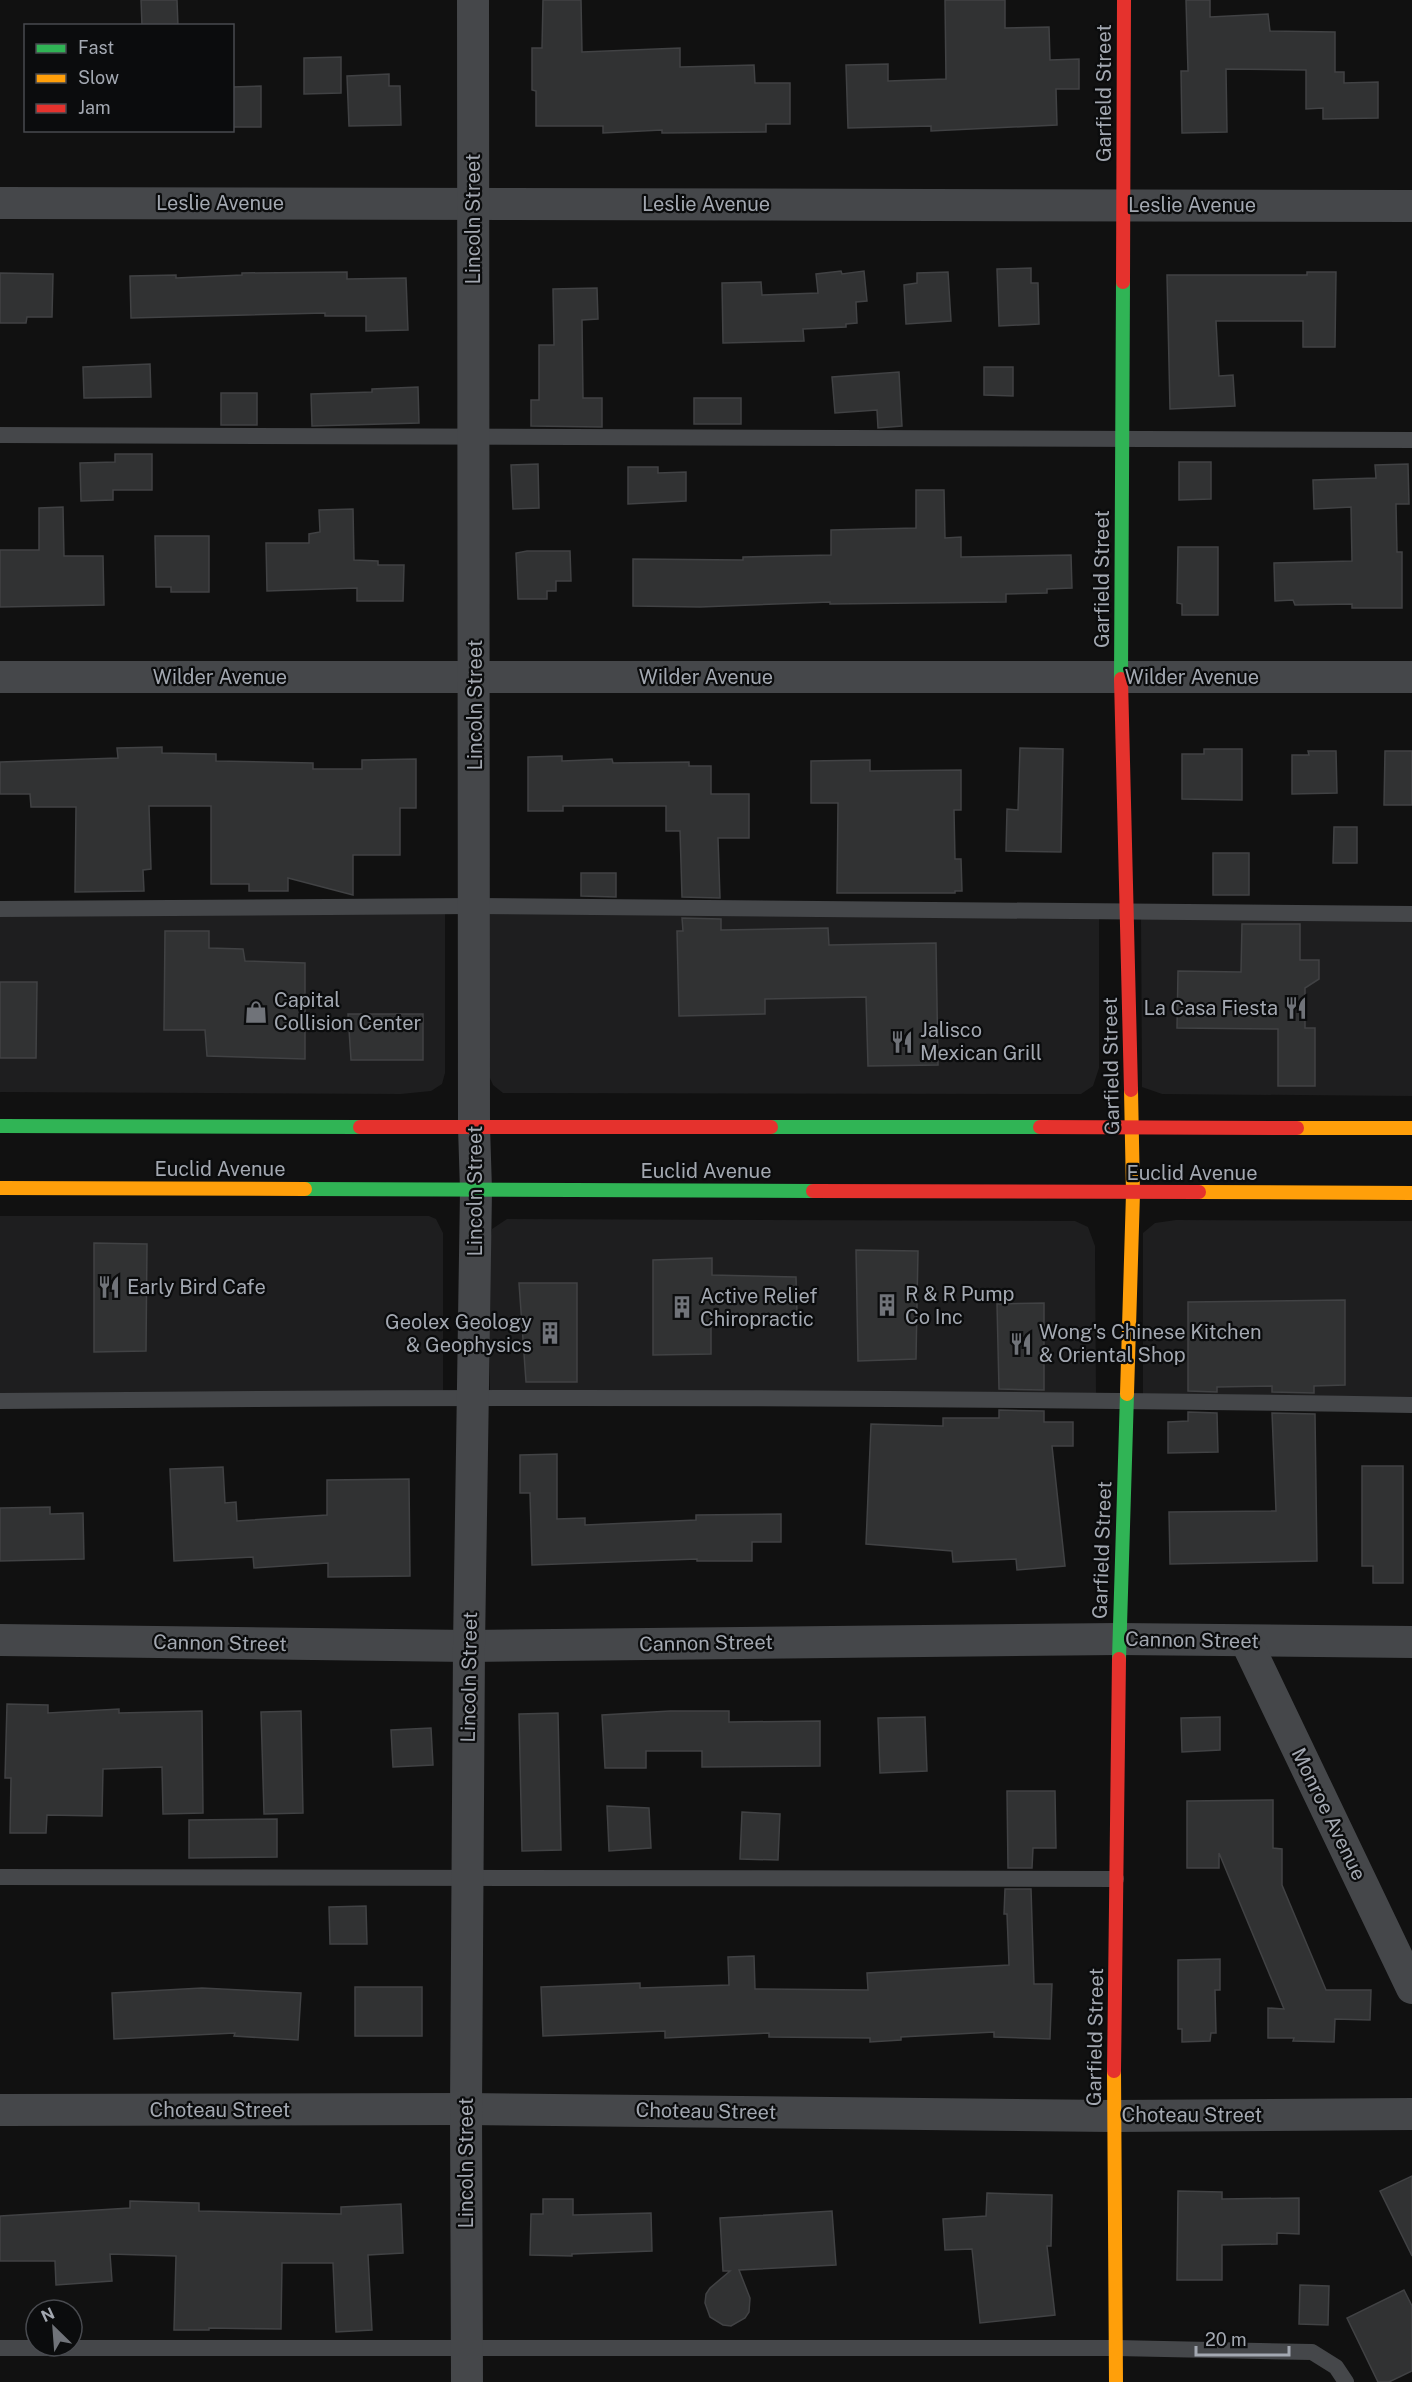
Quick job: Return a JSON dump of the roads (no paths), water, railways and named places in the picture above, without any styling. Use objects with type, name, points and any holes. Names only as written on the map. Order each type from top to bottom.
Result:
[{"type":"main road","name":"Garfield Street","points":[[1116,2382],[1113,2115],[1119,1639],[1133,1193],[1121,677],[1124,0]]},
{"type":"main road","points":[[0,1126],[1412,1128]]},
{"type":"main road","name":"Euclid Avenue","points":[[0,1188],[1412,1193]]},
{"type":"street","name":"Lincoln Street","points":[[467,2382],[466,2109],[476,1190],[474,1127],[473,0]]},
{"type":"street","name":"Leslie Avenue","points":[[0,203],[1412,206]]},
{"type":"street","name":"Wilder Avenue","points":[[0,677],[1412,677]]},
{"type":"street","name":"Cannon Street","points":[[0,1640],[470,1646],[1119,1639],[1412,1642]]},
{"type":"street","name":"Monroe Avenue","points":[[1246,1641],[1412,1988]]},
{"type":"street","name":"Choteau Street","points":[[0,2110],[466,2109],[1113,2115],[1412,2114]]},
{"type":"lane","points":[[0,435],[1412,440]]},
{"type":"lane","points":[[0,909],[474,906],[1412,914]]},
{"type":"lane","points":[[0,1401],[473,1397],[1126,1400],[1412,1405]]},
{"type":"lane","points":[[0,1877],[1116,1879]]},
{"type":"lane","points":[[0,2348],[1116,2348],[1312,2352],[1336,2367],[1346,2382]]},
{"type":"place","name":"La Casa Fiesta","points":[[1296,1008]]},
{"type":"place","name":"Capital Collision Center","points":[[256,1012]]},
{"type":"place","name":"Jalisco Mexican Grill","points":[[902,1042]]},
{"type":"place","name":"Early Bird Cafe","points":[[109,1287]]},
{"type":"place","name":"R & R Pump Co Inc","points":[[887,1305]]},
{"type":"place","name":"Active Relief Chiropractic","points":[[682,1307]]},
{"type":"place","name":"Geolex Geology & Geophysics","points":[[550,1333]]},
{"type":"place","name":"Wong's Chinese Kitchen & Oriental Shop","points":[[1021,1344]]}]
